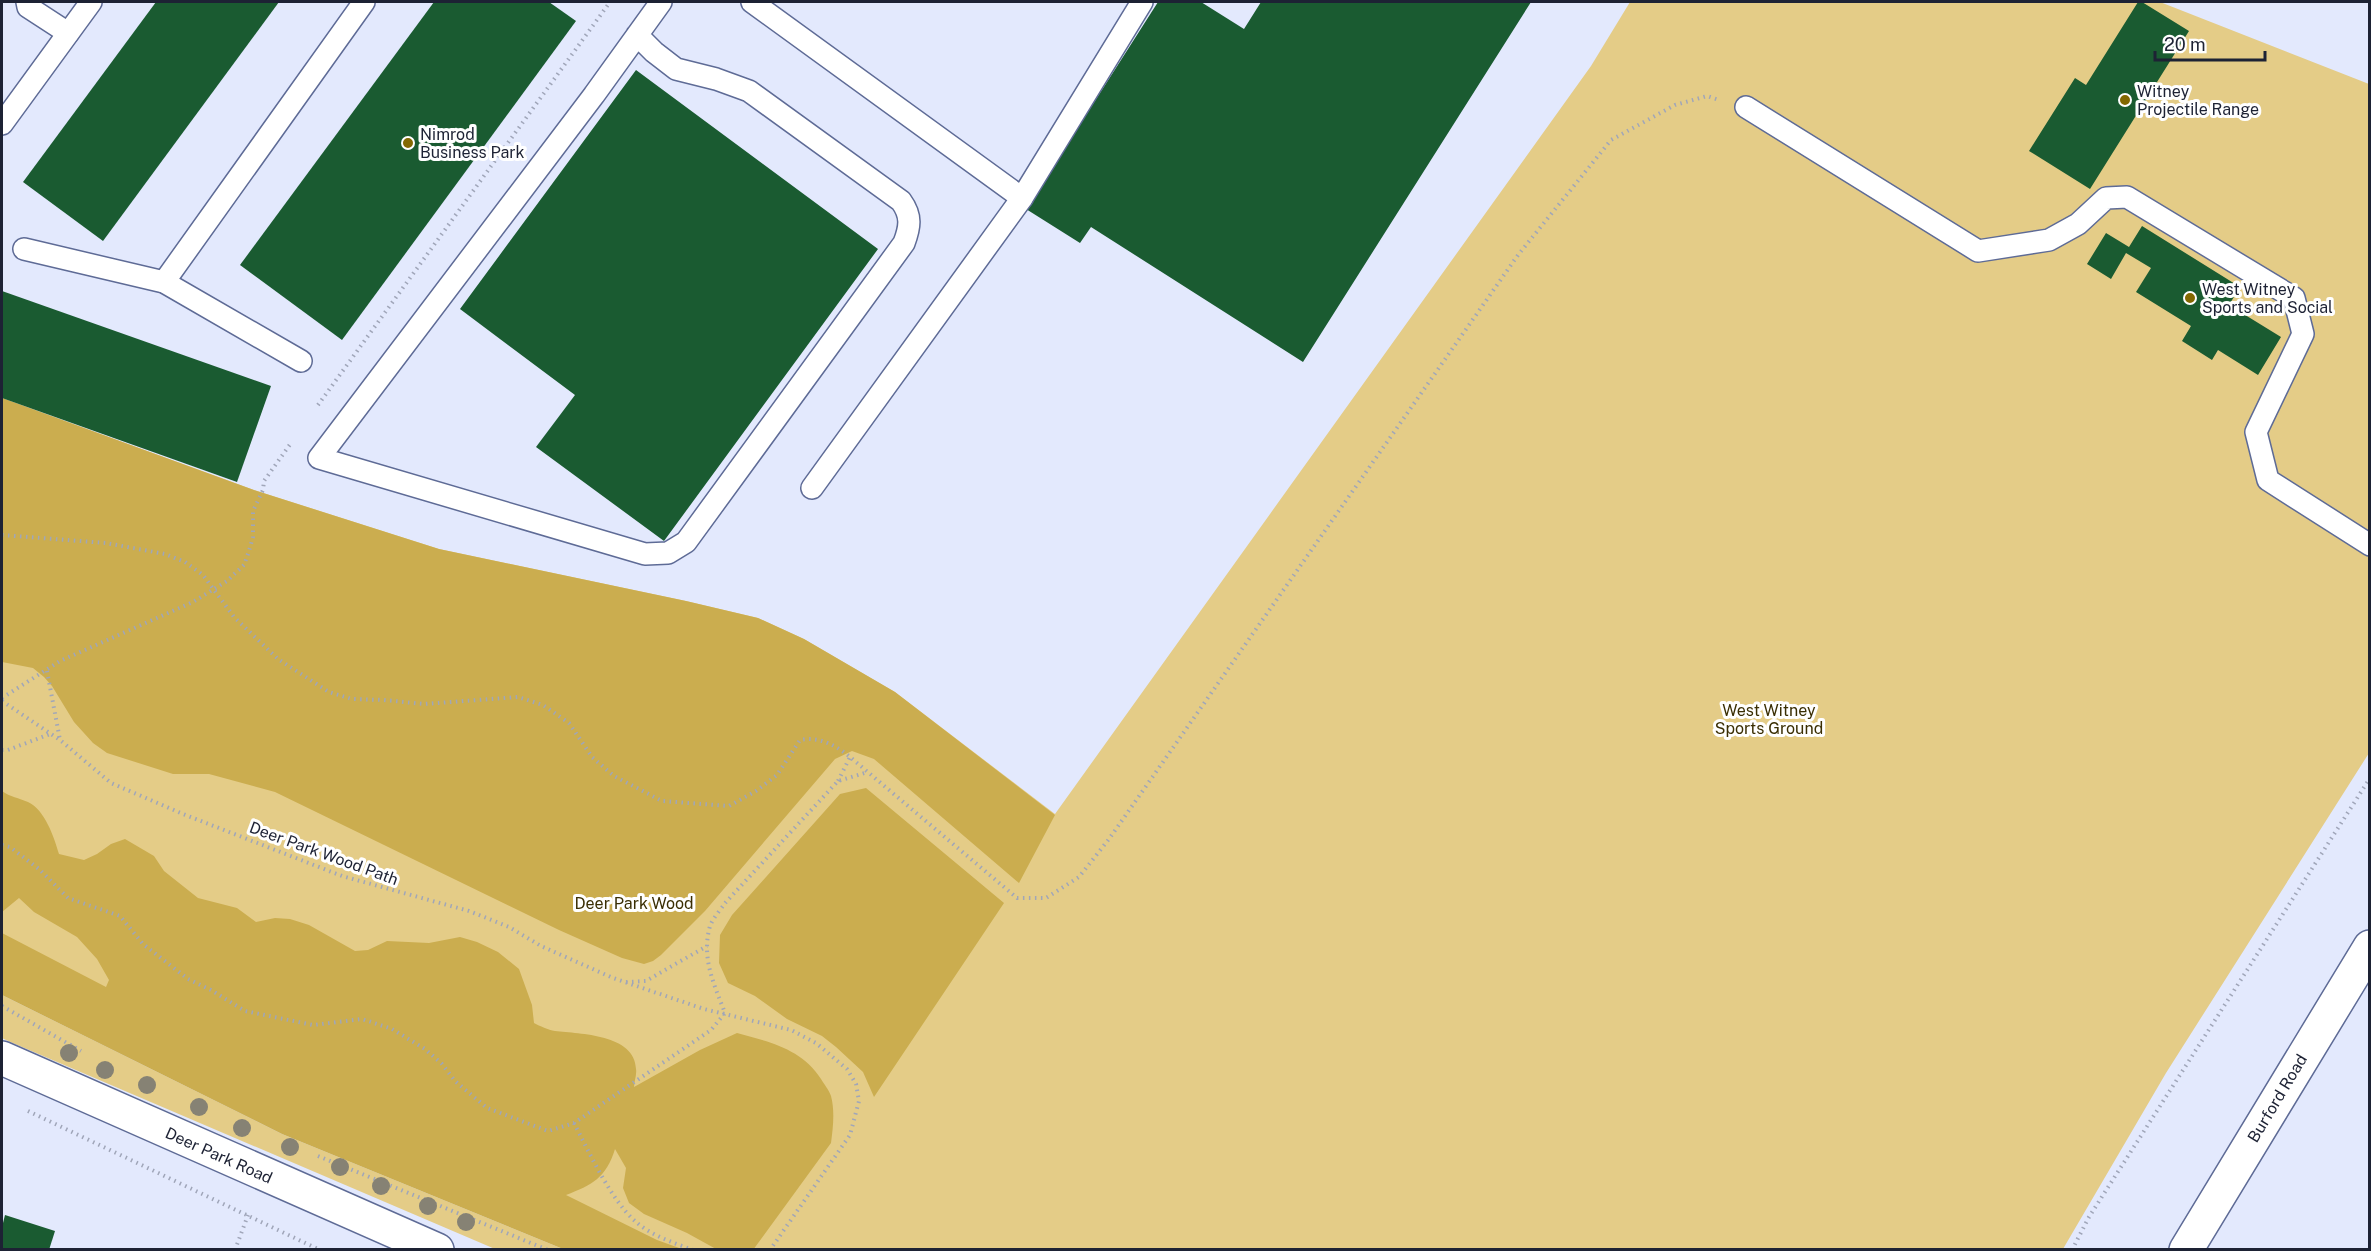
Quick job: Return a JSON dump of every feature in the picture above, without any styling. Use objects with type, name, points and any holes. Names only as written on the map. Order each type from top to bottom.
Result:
[{"type":"street","name":"Burford Road","points":[[2186,1250],[2370,947]]},
{"type":"street","name":"Deer Park Road","points":[[2,1058],[437,1250]]},
{"type":"lane","points":[[27,2],[28,7],[68,33]]},
{"type":"lane","points":[[2,124],[91,2]]},
{"type":"lane","points":[[164,282],[364,2]]},
{"type":"lane","points":[[637,35],[676,69],[716,79],[749,91],[902,201],[909,211],[910,226],[904,243],[686,542],[668,553],[645,554],[319,458],[580,114],[637,35],[661,2]]},
{"type":"lane","points":[[752,2],[1022,198]]},
{"type":"lane","points":[[812,488],[1022,198],[1142,2]]},
{"type":"lane","points":[[1746,107],[1978,251],[2049,240],[2078,224],[2106,198],[2127,197],[2294,298],[2303,334],[2256,432],[2268,480],[2370,545]]},
{"type":"lane","points":[[24,249],[164,282],[301,361]]},
{"type":"path","points":[[312,414],[610,2]]},
{"type":"path","points":[[2,535],[106,543],[165,554],[185,562],[203,575],[234,616],[278,660],[329,692],[352,699],[424,704],[518,698],[543,705],[569,723],[592,757],[614,776],[662,801],[729,806],[756,791],[777,775],[800,740],[811,738],[831,744],[850,757],[1017,898],[1046,898],[1079,877],[1108,839],[1518,255],[1611,140],[1675,105],[1707,96],[1746,107]]},
{"type":"path","points":[[2,700],[60,661],[193,602],[227,581],[244,565],[254,537],[253,511],[263,490],[264,481],[298,433]]},
{"type":"path","points":[[47,671],[60,740]]},
{"type":"path","name":"Deer Park Wood Path","points":[[2,700],[60,740],[111,783],[342,876],[468,911],[509,927],[541,946],[622,982],[704,1009],[725,1013]]},
{"type":"path","points":[[2,750],[8,750],[50,734]]},
{"type":"path","points":[[725,1013],[709,974],[707,946],[711,924],[726,902],[838,781],[850,757]]},
{"type":"path","points":[[838,781],[868,772]]},
{"type":"path","points":[[2072,1250],[2089,1217],[2370,778]]},
{"type":"path","points":[[2,845],[10,847],[39,868],[68,898],[120,916],[144,944],[188,979],[245,1011],[313,1025],[362,1019],[392,1029],[425,1049],[442,1064],[454,1081],[487,1108],[548,1131],[574,1123],[711,1030],[725,1013]]},
{"type":"path","points":[[622,982],[646,981],[707,946]]},
{"type":"path","points":[[2,1006],[90,1056]]},
{"type":"path","points":[[725,1013],[791,1030],[816,1043],[847,1069],[856,1084],[859,1101],[850,1135],[770,1250]]},
{"type":"path","points":[[22,1109],[321,1250]]},
{"type":"path","points":[[574,1123],[598,1168],[635,1222],[693,1250]]},
{"type":"path","points":[[313,1154],[548,1250]]},
{"type":"path","points":[[234,1250],[248,1215]]},
{"type":"green space","name":"West Witney Sports Ground","points":[[1630,2],[2160,2],[2369,84],[2369,753],[2166,1073],[2063,1249],[674,1249],[2,942],[2,398],[257,491],[439,549],[758,618],[804,639],[895,692],[1055,814],[1591,66]]},
{"type":"green space","name":"Deer Park Wood","points":[[2,398],[257,491],[439,549],[758,618],[804,639],[895,692],[1055,815],[1019,883],[874,759],[852,751],[835,759],[705,911],[661,955],[644,964],[622,958],[559,930],[275,792],[209,774],[173,774],[107,753],[93,743],[74,722],[44,677],[33,668],[2,662]]},
{"type":"green space","points":[[866,788],[1004,903],[874,1097],[863,1072],[836,1047],[822,1036],[787,1019],[755,996],[728,983],[719,963],[720,935],[732,915],[840,794]]},
{"type":"green space","points":[[2,791],[28,802],[39,811],[51,832],[59,854],[84,860],[111,844],[125,839],[154,856],[164,871],[198,898],[237,908],[256,922],[275,918],[290,919],[309,925],[355,951],[368,950],[387,941],[429,943],[460,937],[477,942],[498,952],[519,969],[532,1005],[534,1023],[552,1030],[604,1038],[617,1042],[626,1049],[633,1057],[636,1069],[634,1087],[700,1050],[737,1033],[784,1048],[804,1060],[813,1069],[830,1094],[833,1114],[831,1143],[753,1250],[716,1249],[644,1214],[629,1203],[623,1188],[626,1168],[615,1149],[607,1167],[597,1179],[566,1195],[657,1240],[682,1249],[563,1249],[282,1134],[2,995],[2,933],[106,987],[109,980],[97,959],[77,937],[34,912],[19,898],[2,912]]},
{"type":"green space","points":[[2,995],[282,1134],[563,1249],[495,1249],[8,1041],[2,1038]]},
{"type":"building","points":[[156,2],[279,2],[103,241],[23,182]]},
{"type":"building","name":"Nimrod Business Park","points":[[434,2],[549,2],[576,21],[342,340],[240,265]]},
{"type":"building","points":[[1158,2],[1201,2],[1244,29],[1261,2],[1531,2],[1303,362],[1091,227],[1080,243],[1026,209]]},
{"type":"building","points":[[2138,2],[2142,2],[2189,31],[2090,189],[2029,151],[2075,78],[2086,85]]},
{"type":"building","points":[[636,70],[878,249],[664,541],[536,447],[575,395],[460,309]]},
{"type":"building","name":"West Witney Sports and Social","points":[[2142,226],[2240,287],[2229,305],[2281,337],[2258,375],[2218,350],[2212,360],[2182,341],[2191,326],[2136,292],[2151,268],[2126,253],[2111,279],[2087,264],[2106,233],[2129,247]]},
{"type":"building","points":[[2,291],[271,386],[237,482],[2,398]]},
{"type":"building","points":[[5,1215],[55,1231],[49,1250],[2,1250],[2,1227]]},
{"type":"place","name":"Witney Projectile Range","points":[[2125,100]]},
{"type":"place","name":"Nimrod Business Park","points":[[408,143]]},
{"type":"place","name":"West Witney Sports and Social","points":[[2190,298]]}]
